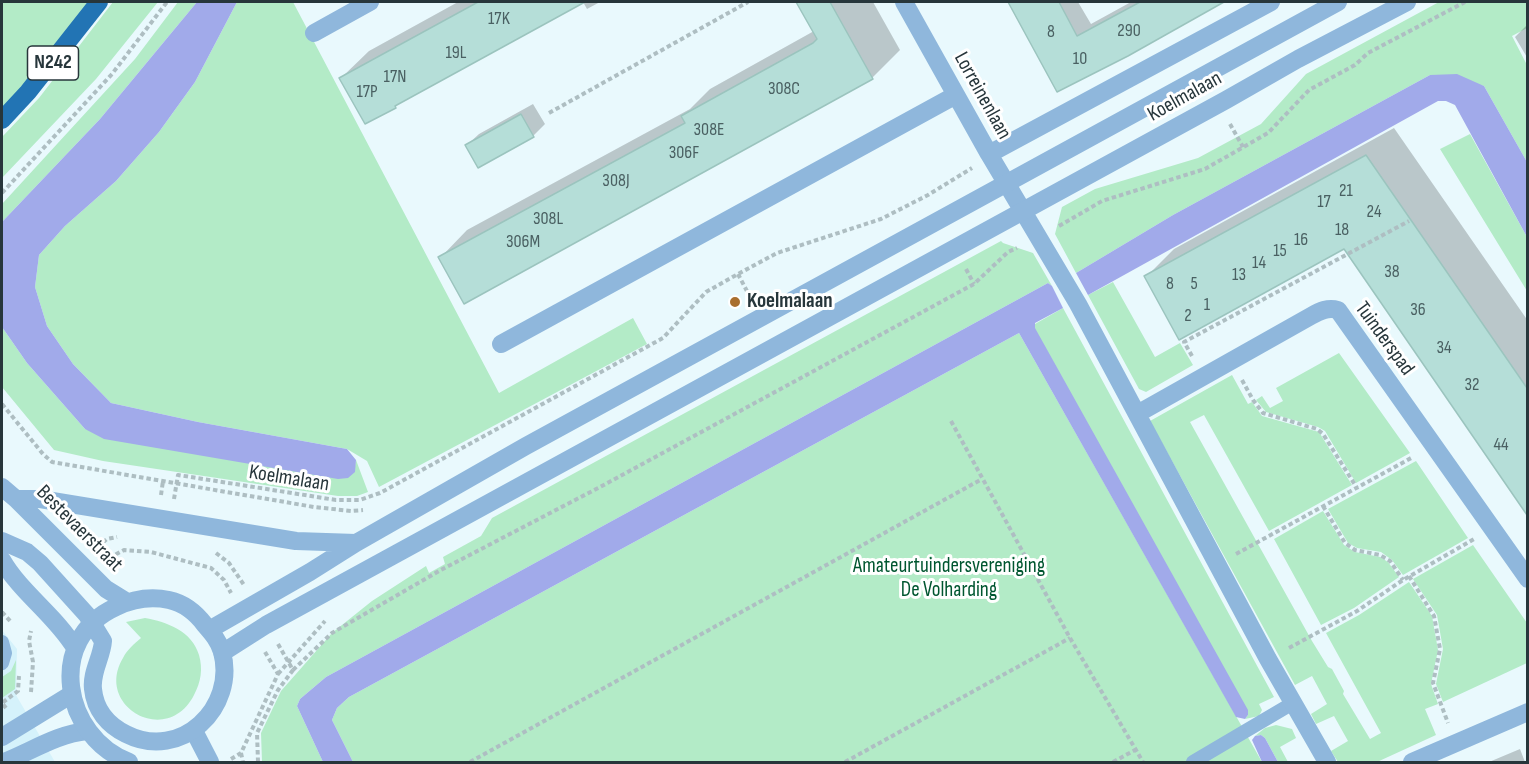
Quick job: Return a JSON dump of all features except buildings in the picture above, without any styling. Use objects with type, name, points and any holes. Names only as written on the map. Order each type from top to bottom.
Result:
[{"type":"highway","name":"N242","points":[[2,120],[28,92],[99,2]]},
{"type":"street","points":[[314,33],[370,2]]},
{"type":"street","name":"Lorreinenlaan","points":[[904,2],[1023,212]]},
{"type":"street","name":"Koelmalaan","points":[[989,154],[1268,2]]},
{"type":"street","name":"Koelmalaan","points":[[209,630],[356,543],[656,374],[1338,2]]},
{"type":"street","name":"Koelmalaan","points":[[222,654],[266,625],[1023,212],[1298,59],[1407,2]]},
{"type":"street","points":[[501,344],[956,95]]},
{"type":"street","points":[[1023,212],[1078,304],[1268,659],[1327,762]]},
{"type":"street","name":"Tuinderspad","points":[[1137,414],[1322,310],[1332,308],[1338,310],[1527,579]]},
{"type":"street","name":"Bestevaerstraat","points":[[2,487],[16,498],[106,589],[127,602]]},
{"type":"street","points":[[16,498],[40,499],[296,541],[356,543]]},
{"type":"street","points":[[2,541],[27,552],[93,622],[103,640],[93,687],[100,710],[113,728]]},
{"type":"street","points":[[2,560],[10,574],[64,631],[75,648]]},
{"type":"street","points":[[4,762],[73,732],[87,730],[113,728],[138,739],[160,742],[177,739],[194,731],[212,709],[219,696],[223,675],[222,654],[200,618],[188,608],[173,601],[143,598],[104,612],[93,622],[75,648],[69,668],[72,694],[79,716],[87,730],[98,744],[129,762]]},
{"type":"street","points":[[2,738],[72,694]]},
{"type":"street","points":[[1412,762],[1527,712]]},
{"type":"street","points":[[194,731],[210,762]]},
{"type":"lane","points":[[2,642],[5,653],[2,663]]},
{"type":"lane","points":[[1192,762],[1293,703]]},
{"type":"path","points":[[2,193],[112,74],[167,2]]},
{"type":"path","points":[[549,113],[748,2]]},
{"type":"path","points":[[1229,122],[1243,147]]},
{"type":"path","points":[[1203,377],[1184,342],[1409,221]]},
{"type":"path","points":[[738,274],[751,298]]},
{"type":"path","points":[[1232,362],[1263,413],[1317,429],[1323,434],[1357,488]]},
{"type":"path","name":"Bestevaerstraat","points":[[2,405],[52,462],[163,481]]},
{"type":"path","points":[[951,421],[1070,638],[1143,762]]},
{"type":"path","points":[[1217,565],[1432,445]]},
{"type":"path","points":[[470,762],[982,479]]},
{"type":"path","name":"Koelmalaan","points":[[163,481],[314,507],[351,511],[367,510]]},
{"type":"path","points":[[1323,506],[1345,543],[1355,550],[1380,555],[1390,561],[1403,580]]},
{"type":"path","points":[[1268,659],[1357,611],[1409,576],[1493,529]]},
{"type":"path","points":[[1409,576],[1434,616],[1440,649],[1433,683],[1456,743]]},
{"type":"path","points":[[278,674],[326,620]]},
{"type":"path","points":[[845,762],[1070,638]]},
{"type":"path","points":[[258,762],[257,733],[278,690],[293,670]]},
{"type":"path","points":[[1113,762],[1135,750]]},
{"type":"path","points":[[241,753],[243,762]]},
{"type":"shaded area","points":[[2,630],[17,649],[16,695],[55,762],[2,762]]},
{"type":"green space","points":[[2,2],[90,2],[44,64],[2,110]]},
{"type":"green space","points":[[113,2],[158,2],[96,79],[2,178],[2,137],[39,98]]},
{"type":"green space","points":[[178,2],[197,2],[100,119],[2,222],[2,204],[135,59]]},
{"type":"green space","points":[[237,2],[293,2],[499,393],[633,318],[647,344],[379,487],[367,461],[347,449],[198,422],[111,403],[73,364],[47,326],[35,287],[39,255],[65,226],[116,181],[159,132],[195,82]]},
{"type":"green space","points":[[1439,2],[1527,2],[1527,28],[1512,36],[1527,65],[1527,162],[1484,86],[1430,75],[1173,215],[1076,273],[1055,234],[1062,207],[1095,189],[1198,158],[1261,124],[1306,74]]},
{"type":"green space","points":[[1470,134],[1527,237],[1527,291],[1440,149]]},
{"type":"green space","points":[[1001,241],[1033,253],[1052,286],[1048,283],[326,677],[300,699],[297,706],[323,762],[262,762],[261,733],[281,691],[332,633],[372,601],[426,566],[429,573],[445,564],[443,557],[481,536],[492,518]]},
{"type":"green space","points":[[1113,282],[1155,357],[1180,343],[1193,365],[1146,392],[1139,389],[1088,295]]},
{"type":"green space","points":[[1063,308],[1274,697],[1259,704],[1262,710],[1259,716],[1245,719],[1248,715],[1034,328],[1035,324]]},
{"type":"green space","points":[[2,327],[27,363],[85,429],[354,472],[356,460],[368,492],[357,496],[338,496],[103,461],[54,450],[2,387]]},
{"type":"green space","name":"Amateurtuindersvereniging De Volharding","points":[[1019,333],[1262,762],[353,762],[332,720],[337,708],[349,697]]},
{"type":"green space","points":[[1339,353],[1410,453],[1356,483],[1325,431],[1266,412],[1256,400],[1262,396],[1270,408],[1283,401],[1276,388]]},
{"type":"green space","points":[[1232,375],[1248,404],[1252,402],[1262,416],[1319,432],[1352,485],[1269,531],[1204,415],[1190,422],[1312,641],[1328,667],[1332,669],[1344,691],[1343,694],[1370,739],[1381,733],[1326,633],[1359,615],[1409,582],[1432,616],[1438,650],[1431,684],[1438,704],[1425,709],[1436,735],[1377,762],[1338,762],[1331,751],[1348,741],[1334,716],[1316,724],[1311,714],[1327,704],[1312,676],[1295,685],[1150,421]]},
{"type":"green space","points":[[1416,461],[1468,538],[1403,575],[1392,560],[1381,552],[1357,548],[1348,543],[1328,509]]},
{"type":"green space","points":[[1323,511],[1344,545],[1355,552],[1380,557],[1388,562],[1399,577],[1354,608],[1321,625],[1274,539]]},
{"type":"green space","points":[[1473,545],[1527,623],[1527,663],[1443,702],[1436,684],[1443,649],[1437,615],[1413,579]]},
{"type":"green space","points":[[145,618],[178,629],[191,640],[199,655],[201,675],[194,695],[182,711],[167,718],[152,719],[138,714],[126,705],[118,691],[117,676],[123,658],[141,638],[126,622]]},
{"type":"green space","points":[[16,660],[15,689],[2,698],[2,677],[11,671]]},
{"type":"green space","points":[[1276,725],[1292,729],[1296,738],[1280,747],[1288,762],[1278,762],[1265,738],[1261,735],[1255,736],[1265,728]]},
{"type":"water","points":[[197,2],[237,2],[195,82],[159,132],[116,181],[65,226],[39,255],[35,287],[47,326],[73,364],[111,403],[198,422],[347,449],[356,460],[355,472],[348,478],[338,479],[104,439],[85,429],[27,363],[2,327],[2,222],[100,119]]},
{"type":"water","points":[[1457,74],[1484,86],[1527,162],[1527,237],[1455,105],[1446,101],[1438,101],[1088,295],[1076,273],[1173,215],[1430,75]]},
{"type":"water","points":[[1048,283],[1052,286],[1063,308],[1035,323],[1035,328],[1248,710],[1245,719],[1236,717],[1019,333],[349,697],[337,708],[332,720],[353,762],[323,762],[297,706],[300,699],[326,677]]},
{"type":"water","points":[[1261,735],[1278,762],[1262,762],[1252,740],[1255,736]]},
{"type":"place","name":"Koelmalaan","points":[[735,302]]}]
